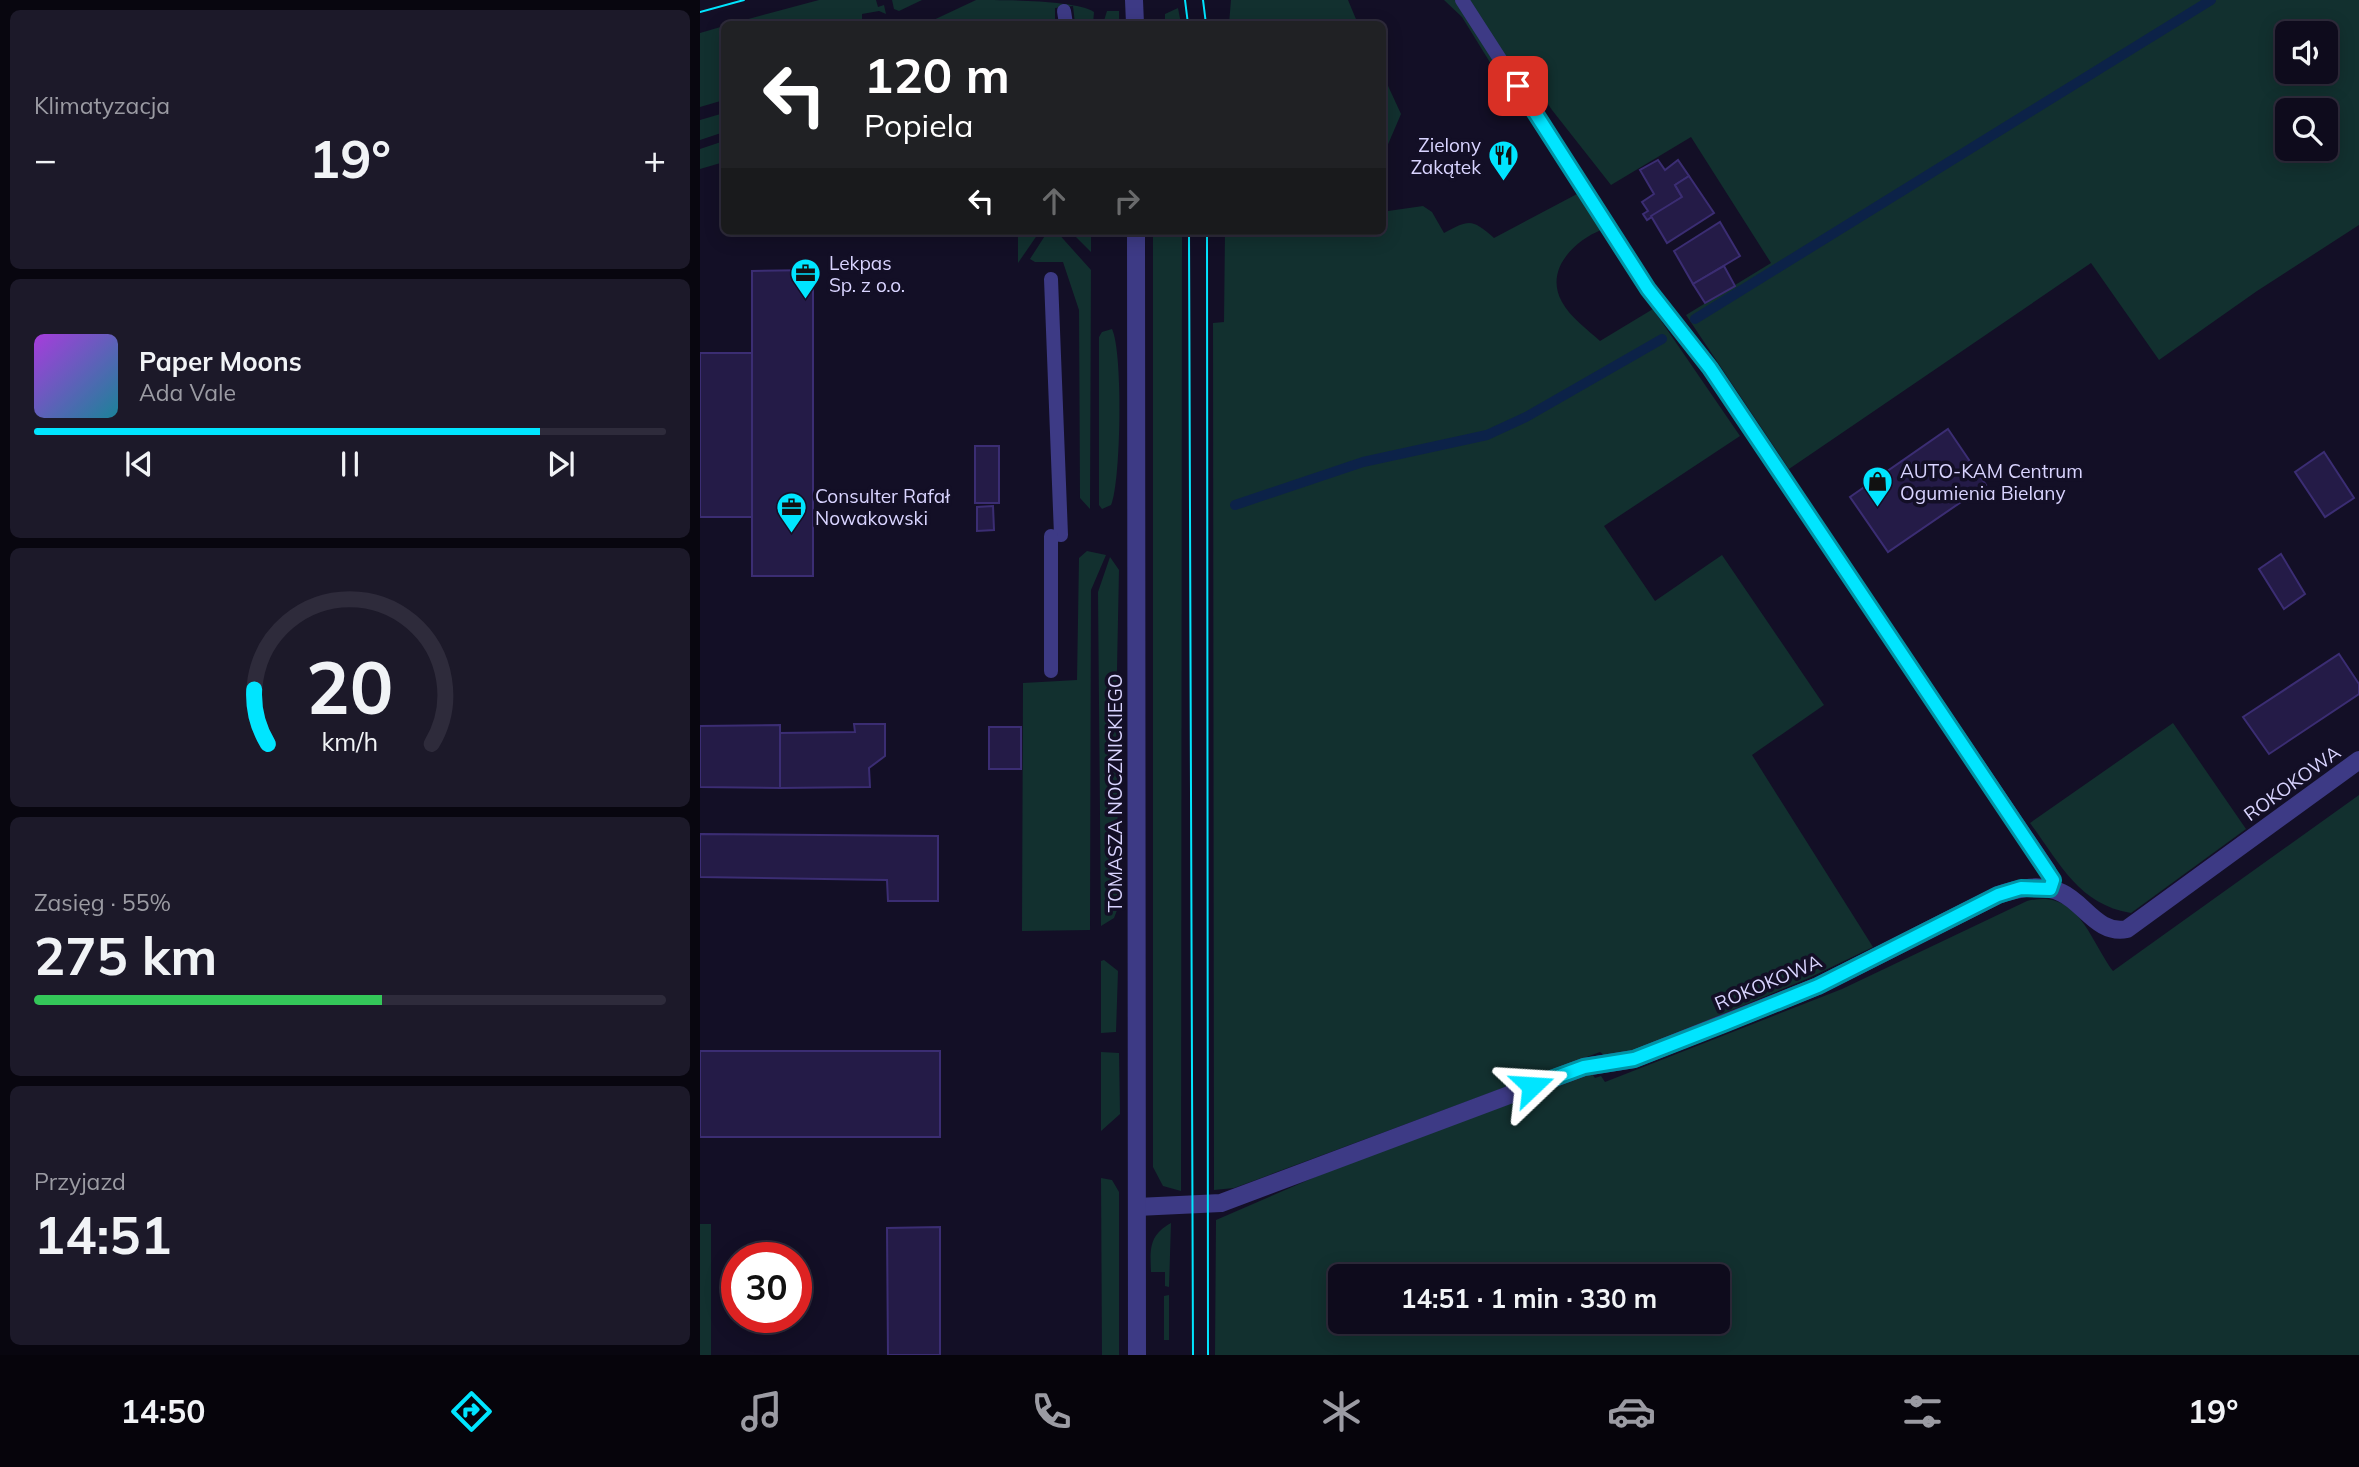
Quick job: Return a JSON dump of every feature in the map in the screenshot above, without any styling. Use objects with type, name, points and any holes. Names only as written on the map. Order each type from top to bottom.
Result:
[{"type":"street","points":[[1134,0],[1135,21]]},
{"type":"street","name":"TOMASZA NOCZNICKIEGO","points":[[1136,235],[1137,1355]]},
{"type":"street","name":"ROKOKOWA","points":[[1137,1207],[1220,1203],[1584,1067],[1634,1059],[1818,986],[1998,895],[2021,888],[2050,889],[2065,894],[2106,927],[2117,931],[2127,929],[2359,760]]},
{"type":"lane","points":[[1462,0],[1648,289],[1710,368],[2049,870],[2053,880],[2050,889]]},
{"type":"lane","points":[[1513,107],[1530,105]]},
{"type":"lane","points":[[1051,279],[1056,535],[1051,671]]},
{"type":"green space","points":[[819,0],[876,0],[878,7],[884,5],[886,14],[879,11],[862,14],[862,21],[741,21]]},
{"type":"green space","points":[[892,0],[922,0],[899,11],[894,9]]},
{"type":"green space","points":[[976,0],[1072,5],[1094,12],[1093,21],[1075,21],[1073,6],[1055,8],[1055,21],[931,21]]},
{"type":"green space","points":[[1231,0],[1348,0],[1357,21],[1229,21]]},
{"type":"green space","points":[[1444,0],[2359,0],[2359,225],[2257,291],[2159,360],[2091,263],[1789,469],[1686,315],[1771,263],[1691,137],[1611,185],[1552,110],[1518,60],[1499,77],[1462,17]]},
{"type":"green space","points":[[1178,8],[1180,21],[1165,21],[1165,14]]},
{"type":"green space","points":[[1107,11],[1119,11],[1119,21],[1104,21]]},
{"type":"green space","points":[[721,27],[721,101],[700,107],[700,33]]},
{"type":"green space","points":[[1386,82],[1401,114],[1386,149]]},
{"type":"green space","points":[[721,114],[721,133],[700,140],[700,120]]},
{"type":"green space","points":[[721,142],[721,163],[700,169],[700,149]]},
{"type":"green space","points":[[1577,194],[1601,230],[1572,249],[1559,268],[1557,290],[1565,308],[1600,341],[1653,309],[1740,436],[1604,526],[1655,601],[1722,555],[1824,705],[1752,755],[1873,947],[1809,978],[1611,1061],[1600,1052],[1234,1188],[1214,1190],[1213,323],[1224,322],[1225,235],[1386,235],[1386,206],[1388,211],[1423,206],[1432,212],[1444,233],[1470,223],[1481,227],[1494,238]]},
{"type":"green space","points":[[1018,235],[1037,235],[1018,263]]},
{"type":"green space","points":[[1045,235],[1060,235],[1091,270],[1090,509],[1080,498],[1079,310],[1063,262],[1035,262],[1030,259]]},
{"type":"green space","points":[[1074,235],[1091,235],[1091,252]]},
{"type":"green space","points":[[1153,235],[1182,235],[1181,1191],[1163,1186],[1153,1167]]},
{"type":"green space","points":[[1112,329],[1118,363],[1119,445],[1111,505],[1102,509],[1099,505],[1099,337],[1102,332]]},
{"type":"green space","points":[[1087,551],[1106,555],[1091,590],[1090,930],[1022,931],[1023,683],[1077,680],[1079,558]]},
{"type":"green space","points":[[1110,557],[1119,570],[1116,718],[1119,905],[1114,918],[1101,926],[1098,592]]},
{"type":"green space","points":[[2173,723],[2246,829],[2131,913],[2097,901],[2084,891],[2061,867],[2030,823]]},
{"type":"green space","points":[[2359,795],[2359,1355],[1215,1355],[1216,1220],[1329,1171],[1590,1071],[1595,1078],[1601,1076],[1605,1082],[1842,989],[2027,901],[2044,899],[2059,902],[2070,909],[2089,931],[2113,971]]},
{"type":"green space","points":[[1104,960],[1118,971],[1116,1032],[1101,1033],[1101,961]]},
{"type":"green space","points":[[1101,1052],[1119,1053],[1120,1114],[1101,1131]]},
{"type":"green space","points":[[1101,1178],[1112,1180],[1119,1192],[1119,1355],[1102,1355]]},
{"type":"green space","points":[[1171,1223],[1169,1287],[1165,1286],[1165,1272],[1151,1272],[1151,1256],[1152,1243],[1158,1232]]},
{"type":"green space","points":[[700,1224],[711,1224],[711,1355],[700,1355]]},
{"type":"green space","points":[[1169,1295],[1169,1340],[1164,1340],[1164,1296]]},
{"type":"building","points":[[1658,160],[1665,170],[1678,160],[1689,176],[1675,185],[1682,197],[1647,220],[1643,214],[1648,211],[1642,202],[1654,194],[1640,170]]},
{"type":"building","points":[[1689,176],[1714,213],[1667,243],[1651,216],[1682,197],[1675,185]]},
{"type":"building","points":[[1720,222],[1740,256],[1693,284],[1674,251]]},
{"type":"building","points":[[1724,266],[1735,286],[1705,303],[1693,284]]},
{"type":"building","points":[[813,270],[813,576],[752,576],[752,271]]},
{"type":"building","points":[[700,353],[752,353],[752,517],[700,517]]},
{"type":"building","points":[[1948,429],[1986,485],[1888,552],[1850,497]]},
{"type":"building","points":[[975,446],[999,446],[999,503],[975,503]]},
{"type":"building","points":[[2324,452],[2354,498],[2325,517],[2295,472]]},
{"type":"building","points":[[993,506],[994,530],[977,531],[977,507]]},
{"type":"building","points":[[2281,554],[2305,594],[2284,609],[2259,569]]},
{"type":"building","points":[[2339,654],[2359,684],[2359,694],[2269,754],[2243,717]]},
{"type":"building","points":[[854,724],[885,724],[885,756],[869,768],[870,787],[780,788],[780,733],[855,732]]},
{"type":"building","points":[[780,725],[780,788],[700,787],[700,726]]},
{"type":"building","points":[[989,727],[1021,727],[1021,769],[989,769]]},
{"type":"building","points":[[700,834],[938,836],[938,901],[888,901],[887,880],[700,877]]},
{"type":"building","points":[[700,1051],[940,1051],[940,1137],[700,1137]]},
{"type":"building","points":[[940,1227],[940,1355],[888,1355],[887,1228]]},
{"type":"waterway","points":[[1695,319],[2211,0]]},
{"type":"waterway","points":[[1235,505],[1363,462],[1487,435],[1526,417],[1662,339]]},
{"type":"tram line","points":[[700,12],[744,0]]},
{"type":"tram line","points":[[1185,0],[1188,21]]},
{"type":"tram line","points":[[1203,0],[1206,21]]},
{"type":"tram line","points":[[1189,235],[1193,1355]]},
{"type":"tram line","points":[[1207,235],[1208,1355]]},
{"type":"place","name":"Zielony Zakątek","points":[[1504,183]]},
{"type":"place","name":"Lekpas Sp. z o.o.","points":[[806,301]]},
{"type":"place","name":"AUTO-KAM Centrum Ogumienia Bielany","points":[[1877,509]]},
{"type":"place","name":"Consulter Rafał Nowakowski","points":[[792,534]]},
{"type":"route","points":[[1518,86],[1648,289],[1710,368],[2049,870],[2053,880],[2050,889],[2021,888],[1998,895],[1818,986],[1724,1024],[1634,1059],[1584,1067],[1532,1086]]}]
